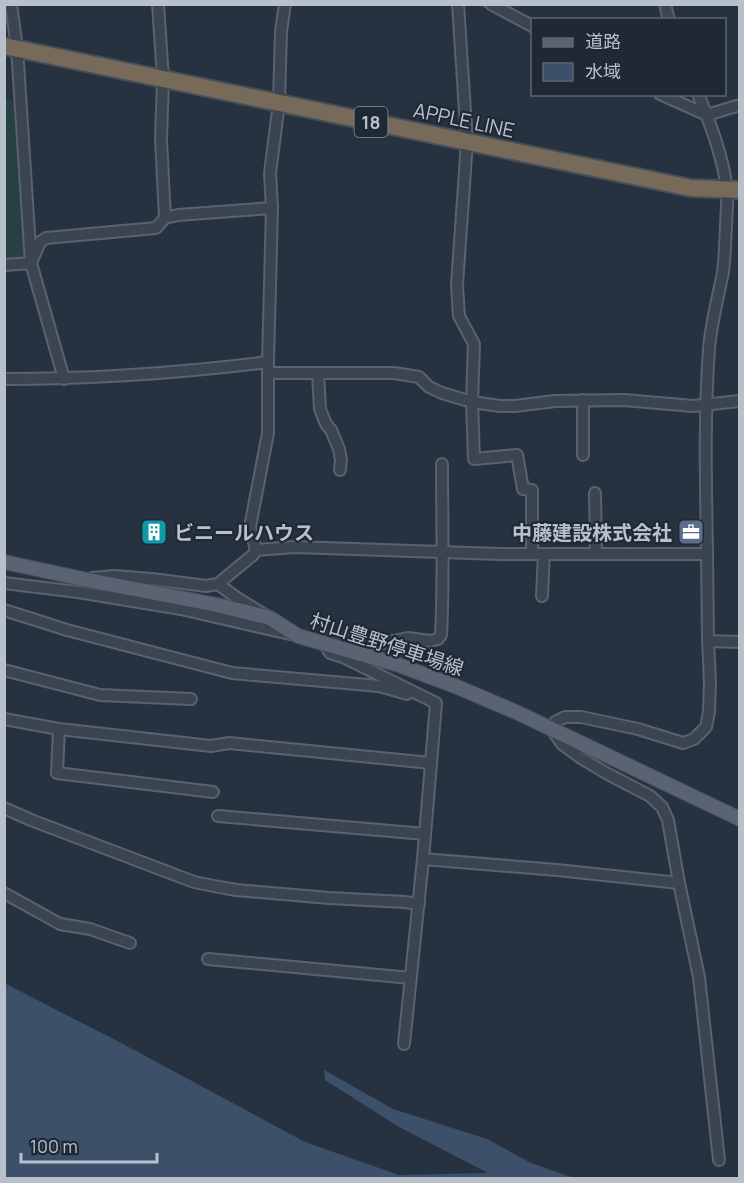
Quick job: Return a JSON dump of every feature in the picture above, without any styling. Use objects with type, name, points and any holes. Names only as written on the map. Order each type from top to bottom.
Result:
[{"type":"highway","name":"APPLE LINE","points":[[11,47],[691,188],[733,190]]},
{"type":"main road","name":"村山豊野停車場線","points":[[4,562],[217,605],[270,618],[298,636],[396,664],[516,712],[740,819]]},
{"type":"street","points":[[10,4],[11,47],[32,263],[64,379]]},
{"type":"street","points":[[158,4],[163,79],[161,139],[165,218]]},
{"type":"street","points":[[83,579],[114,576],[206,586],[218,584],[256,550],[250,526],[268,433],[272,208],[270,173],[279,103],[281,31],[285,4]]},
{"type":"street","points":[[458,4],[468,142],[457,285],[459,316],[474,344],[472,402],[474,459],[517,455],[523,489],[532,490],[542,596]]},
{"type":"street","points":[[491,4],[504,7],[531,25]]},
{"type":"street","points":[[664,96],[707,115],[740,105]]},
{"type":"street","points":[[699,96],[733,190],[723,272],[713,317],[706,404],[710,682],[706,727],[694,739],[683,743],[638,729],[580,717],[565,717],[555,722],[554,731],[562,744],[581,758],[650,796],[662,807],[668,820],[699,977],[719,1160]]},
{"type":"street","points":[[32,263],[40,242],[46,238],[156,228],[165,218],[178,215],[272,208]]},
{"type":"street","points":[[4,265],[32,263]]},
{"type":"street","points":[[4,379],[64,379],[268,368],[318,373],[406,374],[419,377],[429,387],[442,393],[472,402],[500,406],[583,400],[624,400],[693,406],[740,401]]},
{"type":"street","points":[[318,373],[320,409],[339,449],[340,470]]},
{"type":"street","points":[[583,400],[583,455]]},
{"type":"street","points":[[436,703],[343,657],[330,653],[324,643],[329,637],[378,644],[408,638],[430,641],[438,639],[441,635],[444,552],[442,464]]},
{"type":"street","points":[[595,492],[596,554]]},
{"type":"street","points":[[256,550],[295,547],[538,554],[707,554]]},
{"type":"street","points":[[4,583],[78,592],[181,609],[298,636]]},
{"type":"street","points":[[218,584],[270,618]]},
{"type":"street","points":[[4,610],[67,630],[232,673],[379,686],[436,703]]},
{"type":"street","points":[[708,641],[740,642]]},
{"type":"street","points":[[4,670],[100,695],[191,699]]},
{"type":"street","points":[[404,1044],[419,904],[436,703]]},
{"type":"street","points":[[4,719],[58,729],[211,746],[229,743],[431,763]]},
{"type":"street","points":[[58,729],[57,773],[213,792]]},
{"type":"street","points":[[4,808],[194,882],[236,890],[419,904]]},
{"type":"street","points":[[218,816],[425,834]]},
{"type":"street","points":[[423,859],[679,883]]},
{"type":"street","points":[[4,893],[60,924],[90,929],[130,943]]},
{"type":"street","points":[[208,958],[411,978]]},
{"type":"green space","points":[[5,98],[16,103],[28,260],[5,262]]},
{"type":"water","points":[[4,983],[305,1142],[399,1175],[488,1173],[399,1127],[325,1080],[324,1070],[393,1109],[487,1139],[531,1163],[574,1178],[5,1178]]},
{"type":"waterway","points":[[480,4],[490,8]]},
{"type":"place","name":"ビニールハウス","points":[[154,532]]},
{"type":"place","name":"中藤建設株式会社","points":[[691,532]]}]
